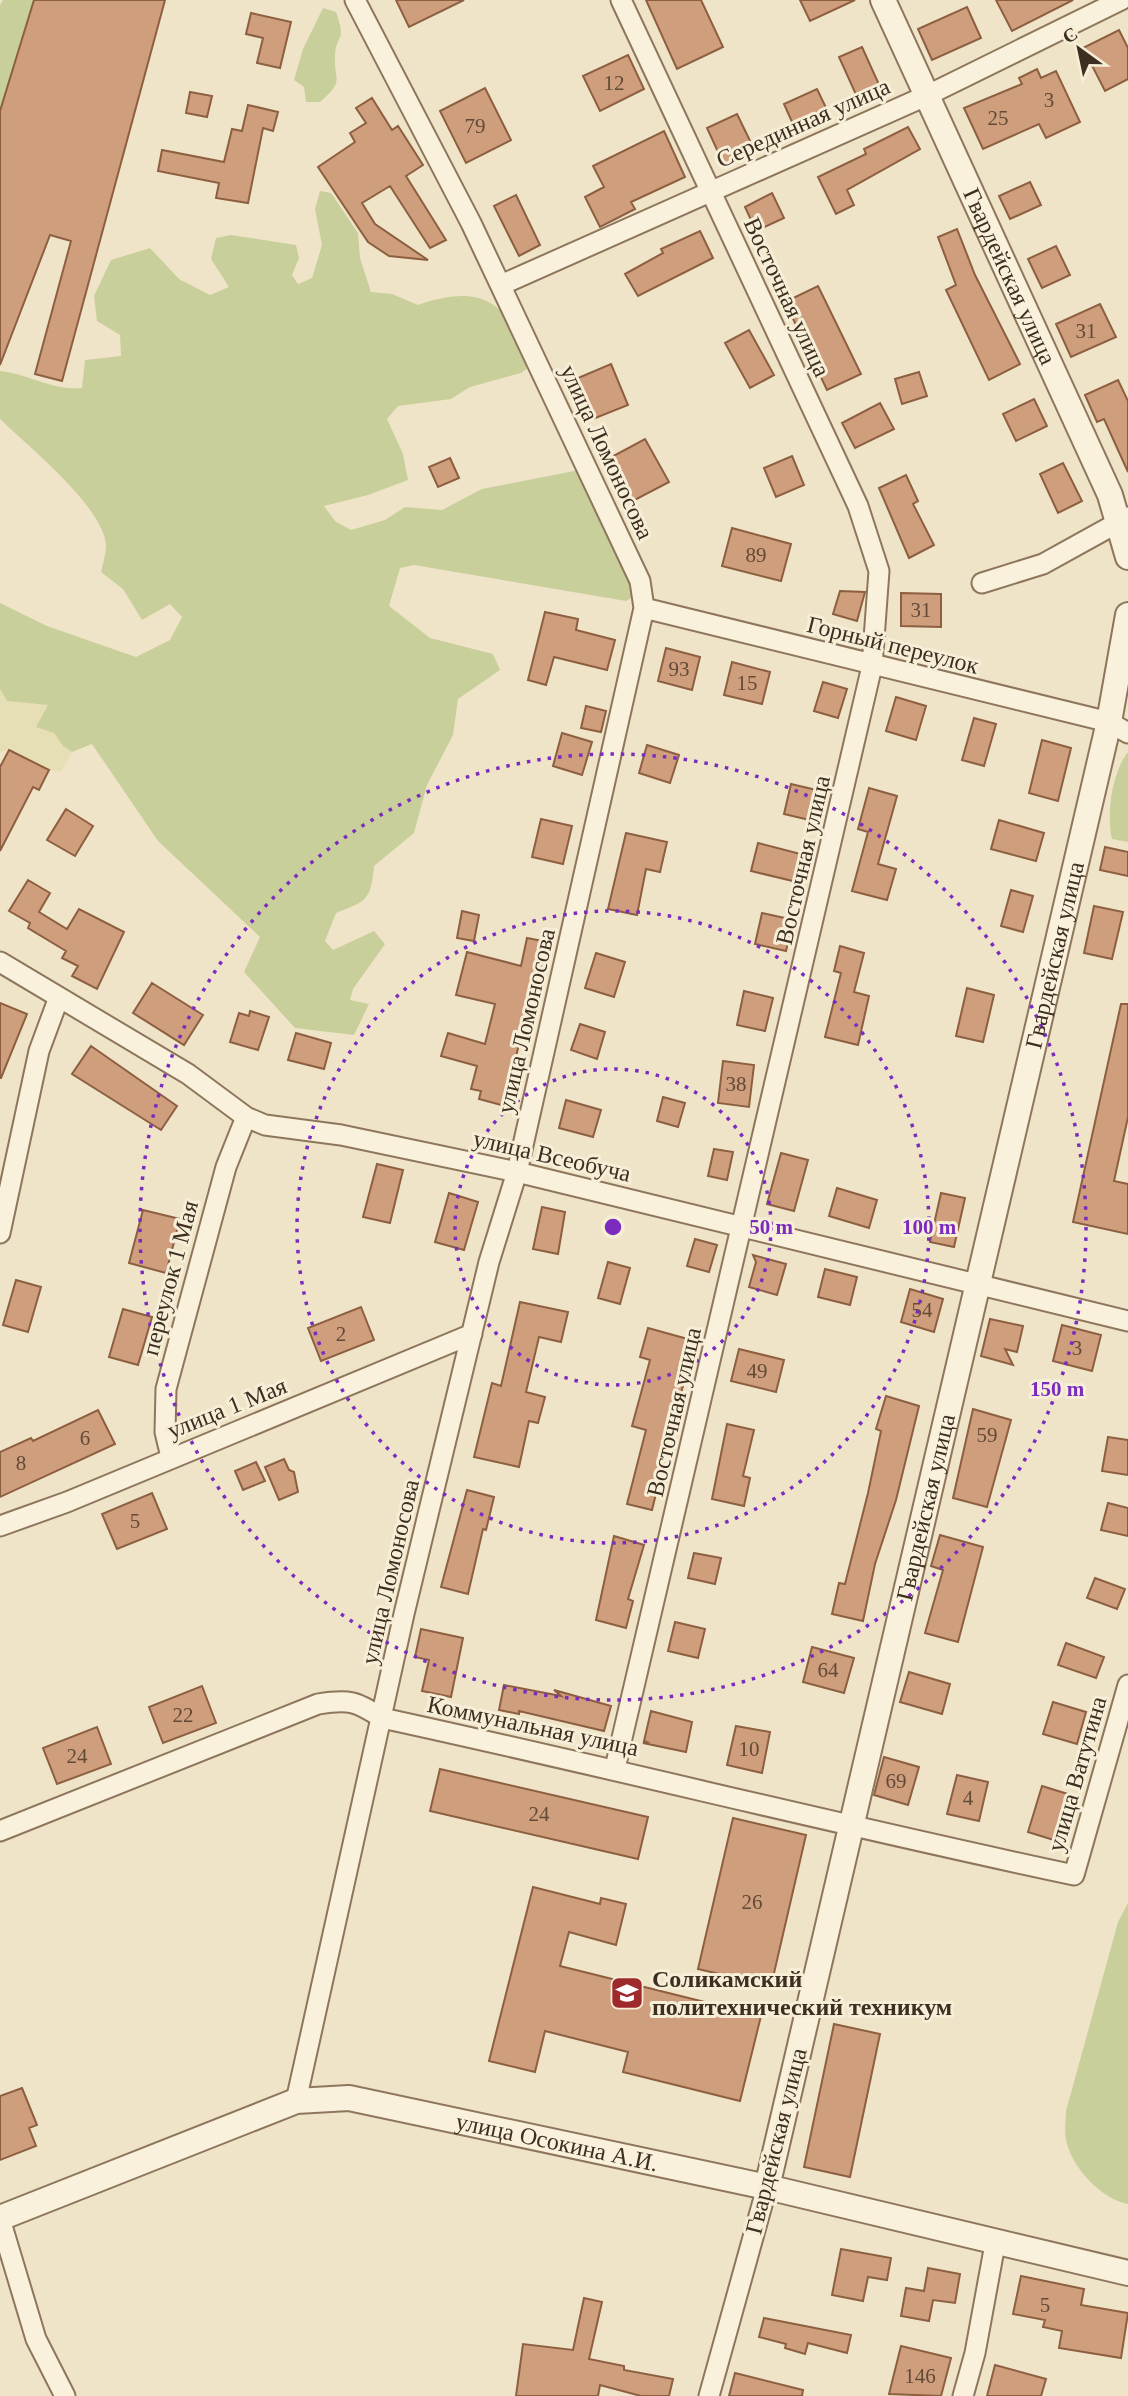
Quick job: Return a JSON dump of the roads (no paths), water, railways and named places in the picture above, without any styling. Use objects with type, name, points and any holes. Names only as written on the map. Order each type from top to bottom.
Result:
[{"type":"street","name":"улица Ломоносова","points":[[296,2101],[489,1262],[517,1172],[644,608],[640,581],[501,285],[355,0]]},
{"type":"street","name":"Восточная улица","points":[[615,1768],[744,1225],[872,666],[878,571],[858,506],[621,0]]},
{"type":"street","name":"Гвардейская улица","points":[[883,0],[1123,520],[1128,557]]},
{"type":"street","name":"Серединная улица","points":[[501,285],[928,95],[1121,0]]},
{"type":"street","points":[[982,583],[1043,564],[1123,520]]},
{"type":"street","name":"Горный переулок","points":[[644,608],[1119,728]]},
{"type":"street","name":"Гвардейская улица","points":[[709,2396],[767,2187],[978,1282],[1119,728],[1128,615]]},
{"type":"street","name":"улица Всеобуча","points":[[0,962],[188,1074],[246,1117],[265,1125],[341,1135],[517,1172],[978,1282],[1128,1321]]},
{"type":"street","points":[[0,1233],[39,1051],[59,998]]},
{"type":"street","name":"переулок 1 Мая","points":[[171,1457],[165,1432],[166,1389],[226,1167],[246,1117]]},
{"type":"street","name":"улица 1 Мая","points":[[0,1526],[67,1502],[472,1334]]},
{"type":"street","name":"улица Ватутина","points":[[1074,1875],[1128,1685]]},
{"type":"street","name":"Коммунальная улица","points":[[0,1831],[318,1704],[342,1700],[358,1702],[382,1718],[615,1768],[850,1827],[1074,1875]]},
{"type":"street","name":"улица Осокина А.И.","points":[[0,2218],[296,2101],[349,2098],[767,2187],[995,2244],[1128,2273]]},
{"type":"street","points":[[0,2218],[36,2339],[65,2396]]},
{"type":"street","points":[[963,2396],[975,2353],[995,2244]]},
{"type":"place","name":"Соликамский политехнический техникум","points":[[627,1993]]}]
